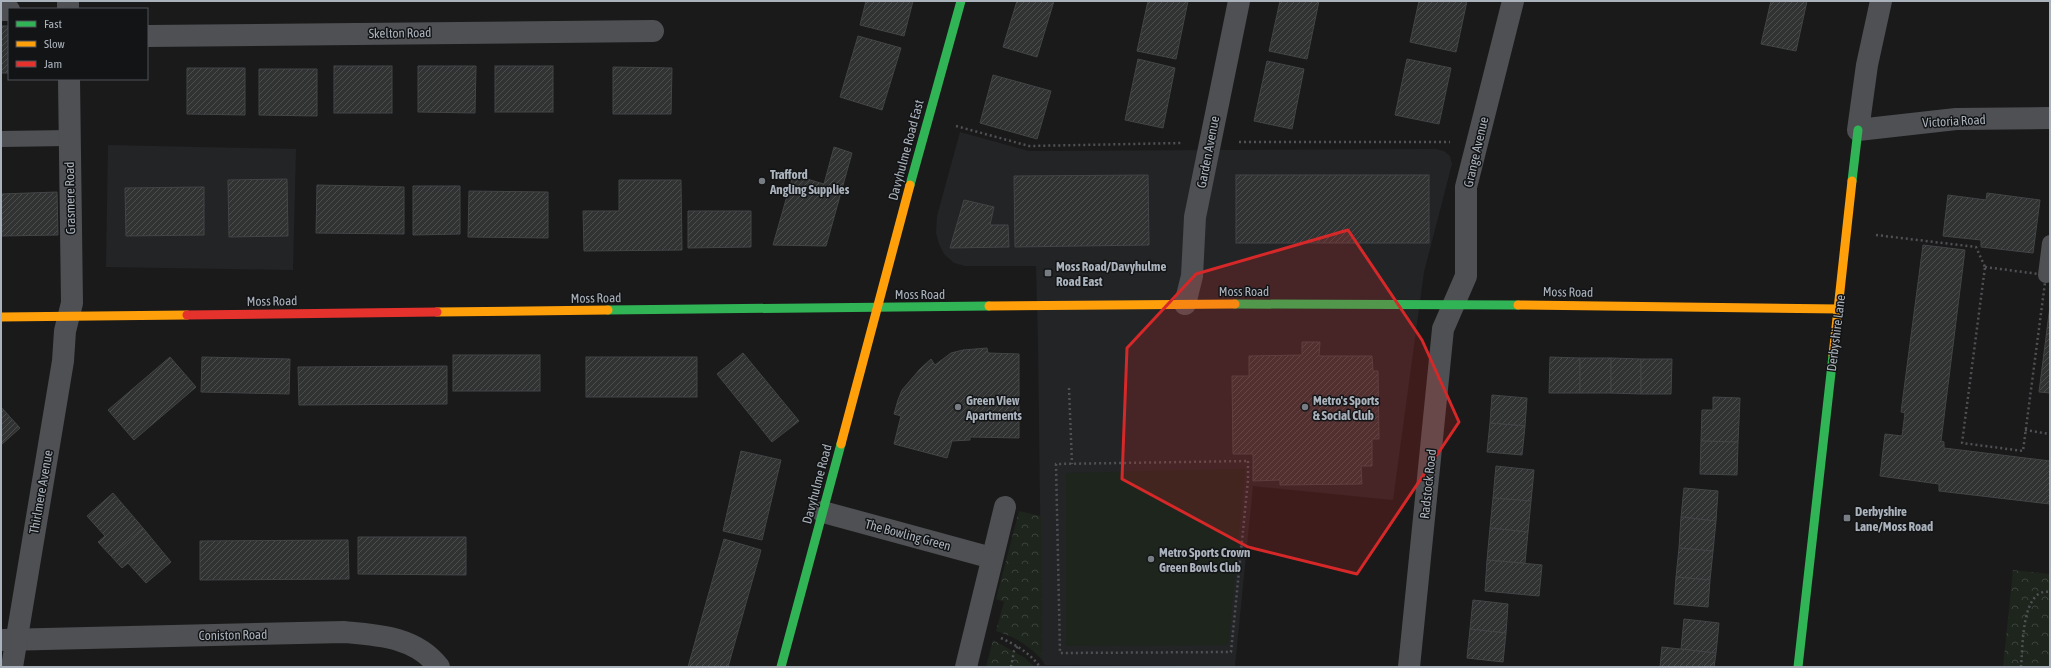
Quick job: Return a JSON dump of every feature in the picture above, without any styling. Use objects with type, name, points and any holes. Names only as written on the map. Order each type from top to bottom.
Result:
[{"type":"street","name":"Davyhulme Road East","points":[[877,306],[961,1]]},
{"type":"street","name":"Garden Avenue","points":[[1185,304],[1192,276],[1195,217],[1238,1]]},
{"type":"street","name":"Grange Avenue","points":[[1456,304],[1466,276],[1466,187],[1513,1]]},
{"type":"street","name":"Derbyshire Lane","points":[[1798,667],[1858,130],[1867,65],[1881,1]]},
{"type":"street","name":"Skelton Road","points":[[148,36],[653,31]]},
{"type":"street","name":"Grasmere Road","points":[[69,80],[72,303],[69,316]]},
{"type":"street","name":"Victoria Road","points":[[1858,130],[1956,120],[2050,118]]},
{"type":"street","name":"Moss Road","points":[[1,318],[877,306],[1185,304],[1456,304],[1839,309]]},
{"type":"street","name":"Radstock Road","points":[[1410,667],[1444,329],[1456,304]]},
{"type":"street","name":"Davyhulme Road","points":[[781,667],[877,306]]},
{"type":"street","name":"Thirlmere Avenue","points":[[12,667],[9,640],[63,360],[65,332],[69,316]]},
{"type":"street","points":[[966,667],[1005,506]]},
{"type":"street","name":"The Bowling Green","points":[[823,512],[992,558]]},
{"type":"street","name":"Coniston Road","points":[[9,640],[344,632],[383,636],[413,644],[439,667]]},
{"type":"lane","points":[[1,139],[69,138]]},
{"type":"lane","points":[[2046,275],[2050,242]]},
{"type":"path","points":[[1876,235],[1976,247],[1985,267],[1962,443],[2023,451],[2046,275],[1985,267]]},
{"type":"path","points":[[1069,388],[1072,464]]},
{"type":"path","points":[[2025,430],[2050,434]]},
{"type":"path","points":[[1248,461],[1248,480],[1231,652],[1060,653],[1056,464],[1072,464],[1248,461]]},
{"type":"path","points":[[2021,667],[2026,618],[2031,601],[2037,594],[2050,592]]},
{"type":"path","points":[[975,630],[991,634],[1018,646],[1034,658],[1040,667]]},
{"type":"path","points":[[1011,667],[1014,651],[1018,646]]},
{"type":"highlighted area","points":[[1348,230],[1422,340],[1459,422],[1357,574],[1248,547],[1122,479],[1127,348],[1196,274]]},
{"type":"shaded area","points":[[960,132],[1029,151],[1436,149],[1444,151],[1450,156],[1452,164],[1424,272],[1393,500],[1253,486],[1235,666],[1045,665],[1042,660],[1036,266],[965,266],[954,263],[944,254],[936,233],[937,216]]},
{"type":"shaded area","points":[[108,145],[296,149],[293,270],[106,267]]},
{"type":"green space","name":"Metro Sports Crown Green Bowls Club","points":[[1245,469],[1228,645],[1066,646],[1066,473]]},
{"type":"green space","points":[[1019,511],[1041,516],[1042,660],[1021,642],[996,631],[1004,602],[996,599]]},
{"type":"green space","points":[[2013,570],[2050,574],[2050,667],[2003,667]]},
{"type":"green space","points":[[993,640],[1025,658],[1035,667],[986,667]]},
{"type":"building","points":[[866,1],[913,1],[904,36],[860,25]]},
{"type":"building","points":[[1017,1],[1054,1],[1037,57],[1003,47]]},
{"type":"building","points":[[1148,1],[1188,1],[1176,59],[1137,51]]},
{"type":"building","points":[[1280,1],[1319,1],[1307,59],[1269,51]]},
{"type":"building","points":[[1419,1],[1467,1],[1456,52],[1410,42]]},
{"type":"building","points":[[1771,1],[1807,1],[1796,51],[1761,44]]},
{"type":"building","points":[[1,26],[8,26],[8,73],[1,73]]},
{"type":"building","points":[[858,36],[901,48],[882,110],[840,97]]},
{"type":"building","points":[[1138,59],[1175,68],[1163,128],[1125,120]]},
{"type":"building","points":[[1407,59],[1451,68],[1439,124],[1395,115]]},
{"type":"building","points":[[1267,61],[1304,69],[1292,129],[1254,121]]},
{"type":"building","points":[[334,66],[392,66],[392,113],[334,113]]},
{"type":"building","points":[[418,66],[476,66],[475,113],[418,112]]},
{"type":"building","points":[[495,66],[553,66],[553,112],[495,112]]},
{"type":"building","points":[[613,67],[672,68],[671,114],[613,114]]},
{"type":"building","points":[[187,68],[245,68],[245,115],[187,114]]},
{"type":"building","points":[[259,69],[317,69],[317,116],[259,115]]},
{"type":"building","points":[[993,75],[1051,91],[1037,139],[980,123]]},
{"type":"building","points":[[834,147],[852,153],[826,246],[773,245],[793,175],[824,184]]},
{"type":"building","points":[[1148,175],[1149,245],[1015,247],[1014,176]]},
{"type":"building","points":[[1236,175],[1429,175],[1429,243],[1236,243]]},
{"type":"building","points":[[287,179],[288,236],[229,237],[228,180]]},
{"type":"building","points":[[619,180],[681,180],[682,250],[584,251],[583,211],[619,211]]},
{"type":"building","points":[[317,185],[404,187],[404,234],[316,233]]},
{"type":"building","points":[[413,186],[460,186],[460,234],[413,235]]},
{"type":"building","points":[[204,187],[204,235],[126,236],[125,188]]},
{"type":"building","points":[[469,191],[548,192],[548,238],[468,237]]},
{"type":"building","points":[[57,192],[58,235],[1,236],[1,194]]},
{"type":"building","points":[[1987,193],[2040,200],[2033,253],[1981,247],[1981,240],[1943,236],[1948,195],[1986,200]]},
{"type":"building","points":[[964,200],[994,207],[990,225],[1008,225],[1009,247],[950,248]]},
{"type":"building","points":[[688,211],[751,211],[751,247],[688,248]]},
{"type":"building","points":[[1923,245],[1965,250],[1941,441],[1944,442],[1944,448],[2050,461],[2050,504],[1939,491],[1939,484],[1880,476],[1885,434],[1902,436],[1905,413],[1901,412]]},
{"type":"building","points":[[2050,306],[2050,393],[2039,392]]},
{"type":"building","name":"Metro's Sports & Social Club","points":[[1302,342],[1320,342],[1319,356],[1372,356],[1373,371],[1378,371],[1379,439],[1372,439],[1372,466],[1361,466],[1362,484],[1280,485],[1280,480],[1253,481],[1253,454],[1233,454],[1232,376],[1249,376],[1249,356],[1302,355]]},
{"type":"building","name":"Green View Apartments","points":[[987,348],[988,353],[1019,354],[1019,438],[970,437],[970,440],[952,441],[947,458],[894,444],[901,416],[894,414],[898,400],[902,390],[920,369],[931,359],[935,365],[951,353],[963,350]]},
{"type":"building","points":[[743,353],[799,421],[772,442],[717,374]]},
{"type":"building","points":[[453,355],[540,355],[540,391],[453,391]]},
{"type":"building","points":[[170,357],[196,387],[134,440],[108,410]]},
{"type":"building","points":[[202,357],[290,359],[289,394],[201,392]]},
{"type":"building","points":[[586,357],[697,357],[697,397],[586,397]]},
{"type":"building","points":[[1550,357],[1580,358],[1580,393],[1549,393]]},
{"type":"building","points":[[1580,358],[1611,358],[1611,393],[1580,393]]},
{"type":"building","points":[[1611,358],[1641,359],[1641,394],[1611,393]]},
{"type":"building","points":[[1641,359],[1672,359],[1671,394],[1641,394]]},
{"type":"building","points":[[447,366],[447,404],[299,405],[298,367]]},
{"type":"building","points":[[1492,395],[1527,398],[1525,426],[1490,423]]},
{"type":"building","points":[[1713,397],[1740,398],[1738,442],[1701,441],[1702,410],[1713,410]]},
{"type":"building","points":[[1,407],[20,428],[1,445]]},
{"type":"building","points":[[1490,423],[1525,426],[1522,455],[1487,452]]},
{"type":"building","points":[[1701,441],[1738,442],[1737,475],[1700,474]]},
{"type":"building","points":[[741,451],[781,460],[762,540],[723,531]]},
{"type":"building","points":[[1496,466],[1534,470],[1531,501],[1493,498]]},
{"type":"building","points":[[1684,488],[1718,491],[1716,521],[1681,517]]},
{"type":"building","points":[[113,493],[143,528],[111,556],[98,542],[105,536],[87,516]]},
{"type":"building","points":[[1493,498],[1531,501],[1528,532],[1490,528]]},
{"type":"building","points":[[1681,517],[1716,521],[1713,551],[1679,548]]},
{"type":"building","points":[[143,528],[171,562],[146,583],[128,563],[122,568],[111,556]]},
{"type":"building","points":[[1490,528],[1528,532],[1525,563],[1487,560]]},
{"type":"building","points":[[358,537],[466,537],[466,575],[358,574]]},
{"type":"building","points":[[724,539],[761,550],[728,667],[688,667]]},
{"type":"building","points":[[348,540],[349,579],[200,580],[200,541]]},
{"type":"building","points":[[1679,548],[1713,551],[1710,580],[1676,577]]},
{"type":"building","points":[[1487,560],[1542,565],[1539,596],[1485,591]]},
{"type":"building","points":[[1676,577],[1710,580],[1708,607],[1674,604]]},
{"type":"building","points":[[1473,600],[1508,604],[1506,633],[1470,629]]},
{"type":"building","points":[[1684,619],[1719,623],[1716,653],[1681,649]]},
{"type":"building","points":[[1470,629],[1506,633],[1503,662],[1467,658]]},
{"type":"building","points":[[1662,647],[1716,653],[1714,667],[1660,667]]},
{"type":"traffic: fast","points":[[910,185],[961,1]]},
{"type":"traffic: fast","points":[[1852,181],[1858,130]]},
{"type":"traffic: fast","points":[[1235,304],[1518,305]]},
{"type":"traffic: fast","points":[[608,310],[989,306]]},
{"type":"traffic: fast","points":[[1798,667],[1833,355]]},
{"type":"traffic: fast","points":[[781,667],[841,444]]},
{"type":"traffic: slow","points":[[1833,355],[1852,181]]},
{"type":"traffic: slow","points":[[841,444],[910,185]]},
{"type":"traffic: slow","points":[[989,306],[1235,304]]},
{"type":"traffic: slow","points":[[1518,305],[1839,309]]},
{"type":"traffic: slow","points":[[437,312],[608,310]]},
{"type":"traffic: slow","points":[[1,317],[187,315]]},
{"type":"traffic: jam","points":[[187,315],[437,312]]},
{"type":"place","name":"Trafford Angling Supplies","points":[[762,181]]},
{"type":"place","name":"Moss Road/Davyhulme Road East","points":[[1048,273]]},
{"type":"place","name":"Green View Apartments","points":[[958,407]]},
{"type":"place","name":"Metro's Sports & Social Club","points":[[1305,407]]},
{"type":"place","name":"Derbyshire Lane/Moss Road","points":[[1847,518]]},
{"type":"place","name":"Metro Sports Crown Green Bowls Club","points":[[1151,559]]}]
